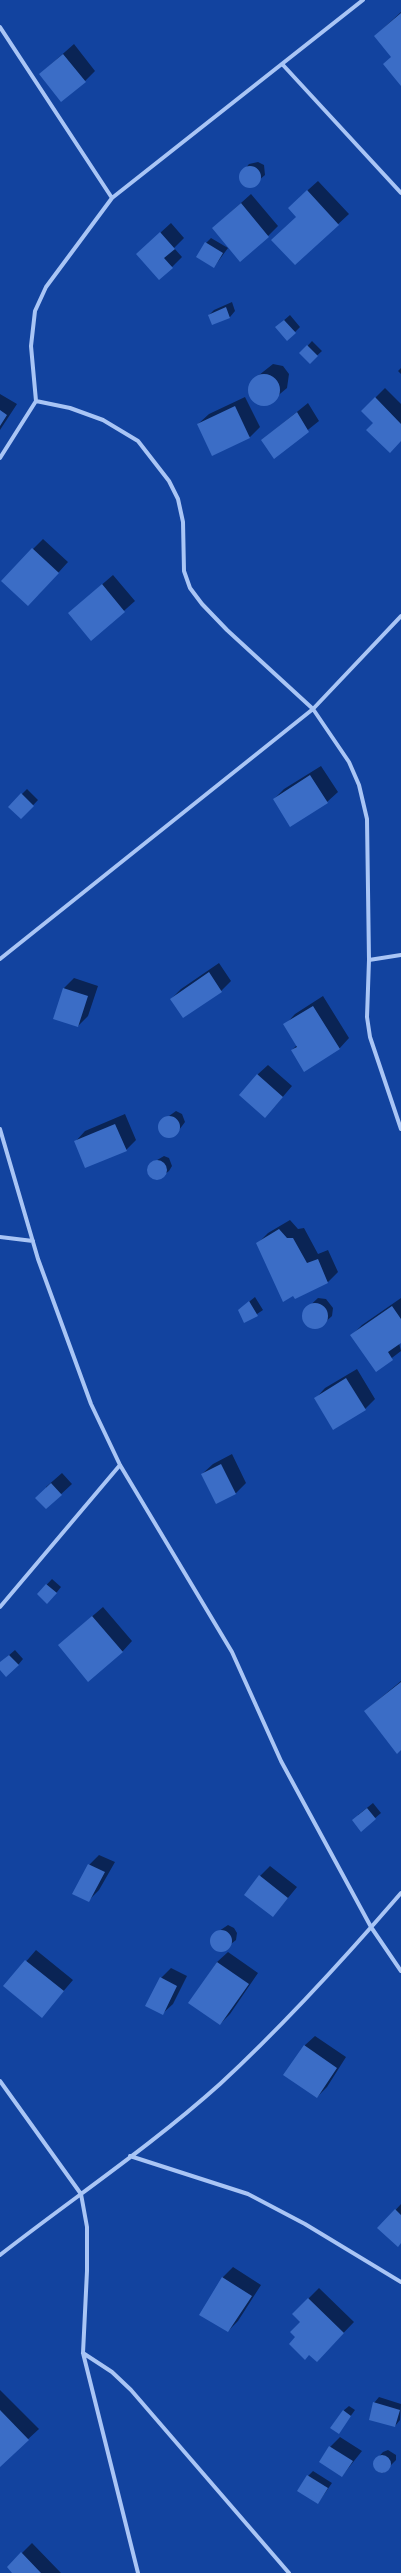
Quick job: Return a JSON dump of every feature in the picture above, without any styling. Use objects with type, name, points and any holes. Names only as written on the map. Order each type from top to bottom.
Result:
[{"type":"street","points":[[0,458],[36,401],[31,346],[35,311],[46,287],[112,198],[283,65],[363,0]]},
{"type":"street","points":[[0,27],[112,198]]},
{"type":"street","points":[[283,65],[401,193]]},
{"type":"street","points":[[36,401],[70,408],[103,420],[138,441],[169,480],[178,499],[183,522],[184,572],[190,588],[202,604],[228,630],[313,709],[349,762],[367,819],[370,960],[367,1003],[370,1036],[401,1129]]},
{"type":"street","points":[[0,959],[313,709],[401,616]]},
{"type":"street","points":[[370,960],[401,955]]},
{"type":"street","points":[[0,1129],[33,1241],[71,1352],[91,1404],[120,1465],[232,1652],[281,1761],[371,1927],[401,1971]]},
{"type":"street","points":[[0,1237],[33,1241]]},
{"type":"street","points":[[0,1607],[120,1465]]},
{"type":"street","points":[[0,2255],[130,2156],[220,2084],[298,2005],[401,1893]]},
{"type":"street","points":[[0,2081],[81,2194],[87,2227],[87,2271],[83,2353],[138,2573]]},
{"type":"street","points":[[130,2156],[248,2194],[305,2224],[401,2282]]},
{"type":"street","points":[[83,2353],[112,2372],[131,2390],[289,2573]]},
{"type":"building","points":[[401,13],[401,86],[383,64],[391,57],[374,36]]},
{"type":"building","points":[[63,54],[86,82],[61,102],[39,74]]},
{"type":"building","points":[[250,166],[258,169],[261,177],[258,185],[250,188],[242,185],[239,177],[242,169]]},
{"type":"building","points":[[307,190],[339,225],[295,265],[271,240],[296,217],[288,208]]},
{"type":"building","points":[[241,203],[269,237],[240,262],[212,228]]},
{"type":"building","points":[[160,232],[175,249],[164,258],[173,268],[159,280],[136,254]]},
{"type":"building","points":[[205,242],[223,253],[214,268],[196,257]]},
{"type":"building","points":[[226,307],[230,318],[212,325],[208,315]]},
{"type":"building","points":[[284,320],[296,333],[287,341],[275,327]]},
{"type":"building","points":[[307,345],[318,356],[310,364],[299,353]]},
{"type":"building","points":[[261,374],[267,374],[277,381],[280,390],[279,396],[273,403],[267,406],[261,406],[251,399],[248,393],[248,387],[255,377]]},
{"type":"building","points":[[375,397],[401,424],[401,441],[390,453],[366,430],[373,423],[361,411]]},
{"type":"building","points":[[235,406],[250,438],[212,456],[197,424]]},
{"type":"building","points":[[0,410],[7,415],[0,426]]},
{"type":"building","points":[[297,412],[309,432],[274,459],[261,440]]},
{"type":"building","points":[[32,548],[59,573],[28,606],[1,581]]},
{"type":"building","points":[[102,584],[125,612],[91,641],[68,613]]},
{"type":"building","points":[[310,775],[328,803],[290,827],[273,799]]},
{"type":"building","points":[[21,793],[34,806],[21,819],[8,807]]},
{"type":"building","points":[[209,972],[222,992],[183,1018],[170,999]]},
{"type":"building","points":[[63,988],[88,996],[78,1027],[53,1019]]},
{"type":"building","points":[[313,1006],[340,1049],[304,1072],[291,1050],[297,1047],[283,1024]]},
{"type":"building","points":[[257,1074],[283,1097],[265,1118],[239,1095]]},
{"type":"building","points":[[169,1116],[177,1119],[180,1127],[177,1135],[169,1138],[161,1135],[158,1127],[161,1119]]},
{"type":"building","points":[[115,1124],[127,1151],[85,1168],[74,1141]]},
{"type":"building","points":[[157,1160],[164,1163],[167,1170],[164,1177],[157,1180],[150,1177],[147,1170],[150,1163]]},
{"type":"building","points":[[279,1229],[287,1238],[293,1238],[307,1263],[318,1259],[328,1283],[295,1299],[293,1296],[283,1302],[256,1243]]},
{"type":"building","points":[[249,1301],[258,1316],[244,1323],[238,1310]]},
{"type":"building","points":[[315,1303],[324,1307],[328,1316],[324,1325],[315,1329],[306,1325],[302,1316],[306,1307]]},
{"type":"building","points":[[392,1306],[401,1319],[401,1343],[388,1352],[393,1360],[376,1372],[350,1335]]},
{"type":"building","points":[[346,1378],[366,1410],[333,1430],[314,1398]]},
{"type":"building","points":[[221,1464],[236,1494],[216,1504],[201,1474]]},
{"type":"building","points":[[51,1483],[62,1495],[46,1509],[35,1498]]},
{"type":"building","points":[[46,1584],[57,1593],[47,1604],[37,1594]]},
{"type":"building","points":[[92,1616],[123,1652],[88,1682],[58,1645]]},
{"type":"building","points":[[9,1655],[19,1665],[6,1677],[0,1670],[0,1662]]},
{"type":"building","points":[[401,1682],[401,1750],[397,1754],[364,1711]]},
{"type":"building","points":[[367,1808],[376,1819],[361,1832],[352,1820]]},
{"type":"building","points":[[88,1864],[105,1872],[89,1902],[72,1894]]},
{"type":"building","points":[[259,1875],[288,1898],[273,1917],[244,1895]]},
{"type":"building","points":[[221,1930],[229,1933],[232,1941],[229,1949],[221,1952],[213,1949],[210,1941],[213,1933]]},
{"type":"building","points":[[25,1960],[64,1991],[42,2018],[3,1986]]},
{"type":"building","points":[[217,1962],[249,1984],[220,2025],[188,2003]]},
{"type":"building","points":[[160,1977],[177,1986],[163,2015],[145,2006]]},
{"type":"building","points":[[304,2045],[337,2068],[317,2098],[283,2075]]},
{"type":"building","points":[[395,2209],[401,2215],[401,2243],[398,2247],[377,2228]]},
{"type":"building","points":[[222,2277],[252,2296],[228,2332],[199,2315]]},
{"type":"building","points":[[308,2298],[344,2333],[317,2362],[309,2355],[305,2360],[289,2344],[295,2337],[290,2332],[300,2322],[292,2314]]},
{"type":"building","points":[[373,2402],[400,2410],[395,2427],[369,2420]]},
{"type":"building","points":[[0,2410],[29,2440],[0,2467]]},
{"type":"building","points":[[343,2410],[351,2416],[339,2434],[330,2428]]},
{"type":"building","points":[[329,2446],[353,2461],[342,2477],[319,2462]]},
{"type":"building","points":[[382,2455],[386,2456],[390,2460],[390,2468],[386,2472],[382,2473],[378,2472],[374,2468],[373,2464],[374,2460],[378,2456]]},
{"type":"building","points":[[307,2475],[328,2488],[318,2504],[297,2491]]},
{"type":"building","points":[[21,2552],[41,2573],[12,2573],[7,2567]]}]
